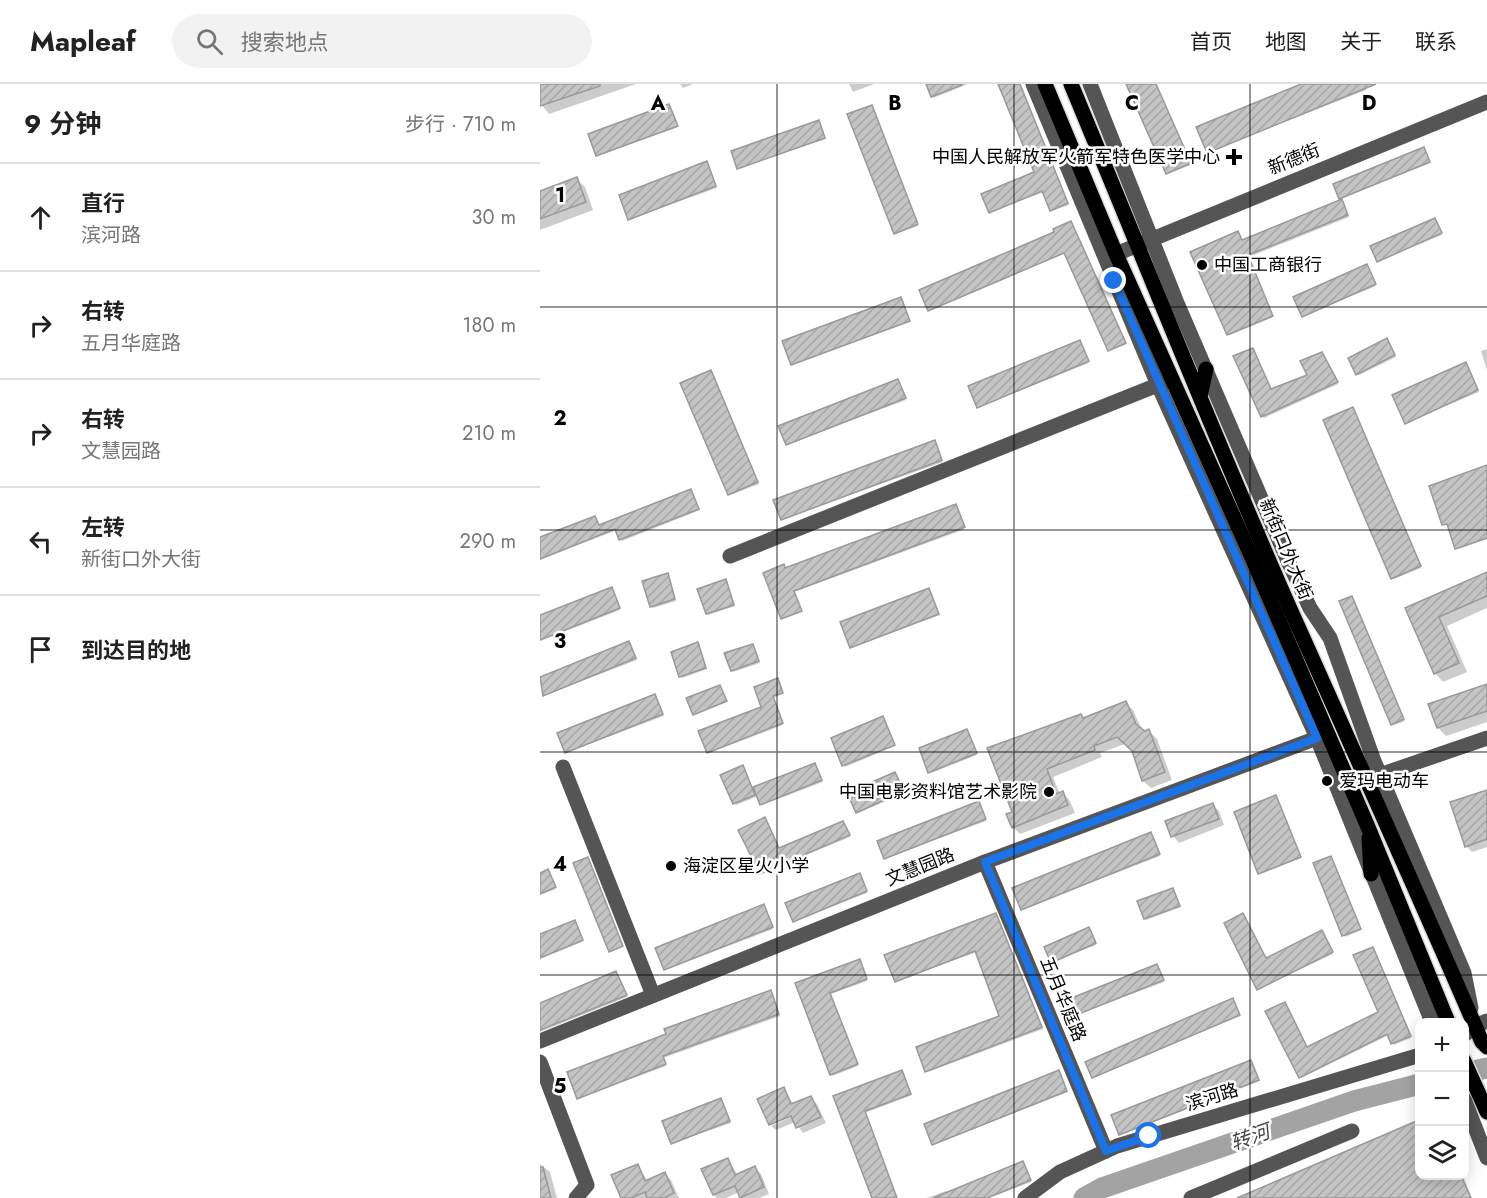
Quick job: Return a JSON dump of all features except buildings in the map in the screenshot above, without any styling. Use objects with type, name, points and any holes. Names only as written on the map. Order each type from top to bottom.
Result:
[{"type":"main road","name":"新街口外大街","points":[[1045,84],[1116,254],[1164,383],[1253,561],[1368,826],[1446,1018]]},
{"type":"main road","name":"新街口外大街","points":[[1071,84],[1135,245],[1200,396],[1373,777],[1476,1027],[1485,1043]]},
{"type":"main road","points":[[1200,396],[1206,369]]},
{"type":"main road","points":[[1368,826],[1371,874]]},
{"type":"main road","points":[[1469,1072],[1487,1112]]},
{"type":"street","name":"新街口外大街","points":[[1033,84],[1317,738],[1430,1018]]},
{"type":"street","name":"新街口外大街","points":[[1090,84],[1151,238],[1288,561],[1310,609],[1330,638],[1373,777]]},
{"type":"street","name":"新德街","points":[[1116,254],[1487,102]]},
{"type":"street","points":[[730,556],[1164,383]]},
{"type":"street","name":"文慧园路","points":[[540,1041],[985,862],[1317,738]]},
{"type":"street","points":[[1373,777],[1487,738]]},
{"type":"street","points":[[563,767],[653,995]]},
{"type":"street","name":"五月华庭路","points":[[985,862],[1106,1151]]},
{"type":"street","points":[[1469,1042],[1485,1043]]},
{"type":"street","name":"滨河路","points":[[1025,1198],[1060,1172],[1106,1151],[1415,1056]]},
{"type":"street","points":[[540,1062],[591,1191],[576,1198]]},
{"type":"street","points":[[1469,1112],[1487,1158]]},
{"type":"street","points":[[1191,1198],[1352,1131]]},
{"type":"waterway","name":"转河","points":[[1469,1072],[1487,1068]]},
{"type":"waterway","name":"转河","points":[[1084,1198],[1102,1188],[1354,1101],[1415,1085]]},
{"type":"place","name":"中国人民解放军火箭军特色医学中心","points":[[1234,157]]},
{"type":"place","name":"中国工商银行","points":[[1202,265]]},
{"type":"place","name":"爱玛电动车","points":[[1327,781]]},
{"type":"place","name":"中国电影资料馆艺术影院","points":[[1049,792]]},
{"type":"place","name":"海淀区星火小学","points":[[671,866]]},
{"type":"route","points":[[1114,281],[1158,386],[1317,738],[985,862],[1106,1151],[1149,1136]]}]
